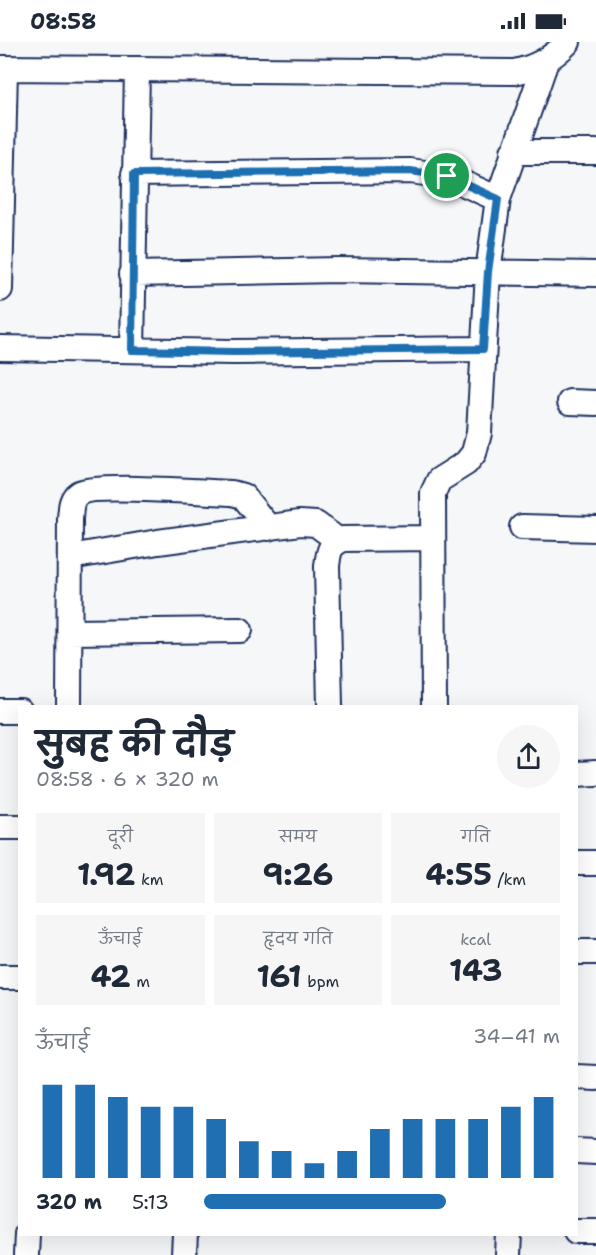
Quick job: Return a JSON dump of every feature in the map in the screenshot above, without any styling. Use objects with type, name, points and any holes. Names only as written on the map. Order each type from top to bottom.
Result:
[{"type":"street","points":[[0,289],[3,68],[514,72],[530,69],[546,61],[568,42]]},
{"type":"street","points":[[434,705],[433,493],[439,480],[466,463],[474,453],[479,433],[488,272],[498,199],[546,61]]},
{"type":"street","points":[[132,350],[137,69]]},
{"type":"street","points":[[513,152],[596,152]]},
{"type":"street","points":[[134,174],[410,171],[447,176],[498,199]]},
{"type":"street","points":[[132,274],[339,270],[596,274]]},
{"type":"street","points":[[0,348],[245,352],[483,349]]},
{"type":"street","points":[[570,402],[596,403]]},
{"type":"street","points":[[69,705],[70,519],[72,500],[80,492],[106,489],[232,493],[243,496],[269,528]]},
{"type":"street","points":[[70,557],[158,542],[300,524],[316,524],[339,541]]},
{"type":"street","points":[[522,527],[596,528]]},
{"type":"street","points":[[330,705],[328,552],[333,544],[344,539],[433,538]]},
{"type":"street","points":[[70,632],[240,630]]},
{"type":"street","points":[[0,711],[18,711]]},
{"type":"street","points":[[578,774],[596,773]]},
{"type":"street","points":[[0,827],[18,827]]},
{"type":"street","points":[[578,863],[596,863]]},
{"type":"street","points":[[578,952],[596,952]]},
{"type":"street","points":[[0,977],[18,977]]},
{"type":"street","points":[[578,1077],[596,1078]]},
{"type":"street","points":[[578,1151],[596,1152]]},
{"type":"street","points":[[578,1231],[596,1231]]},
{"type":"street","points":[[26,1255],[27,1236]]},
{"type":"street","points":[[184,1255],[185,1236]]},
{"type":"street","points":[[508,1255],[509,1236]]},
{"type":"route","points":[[410,171],[447,176],[498,199],[488,272],[483,349],[233,352],[132,350],[134,174],[410,171]]}]
